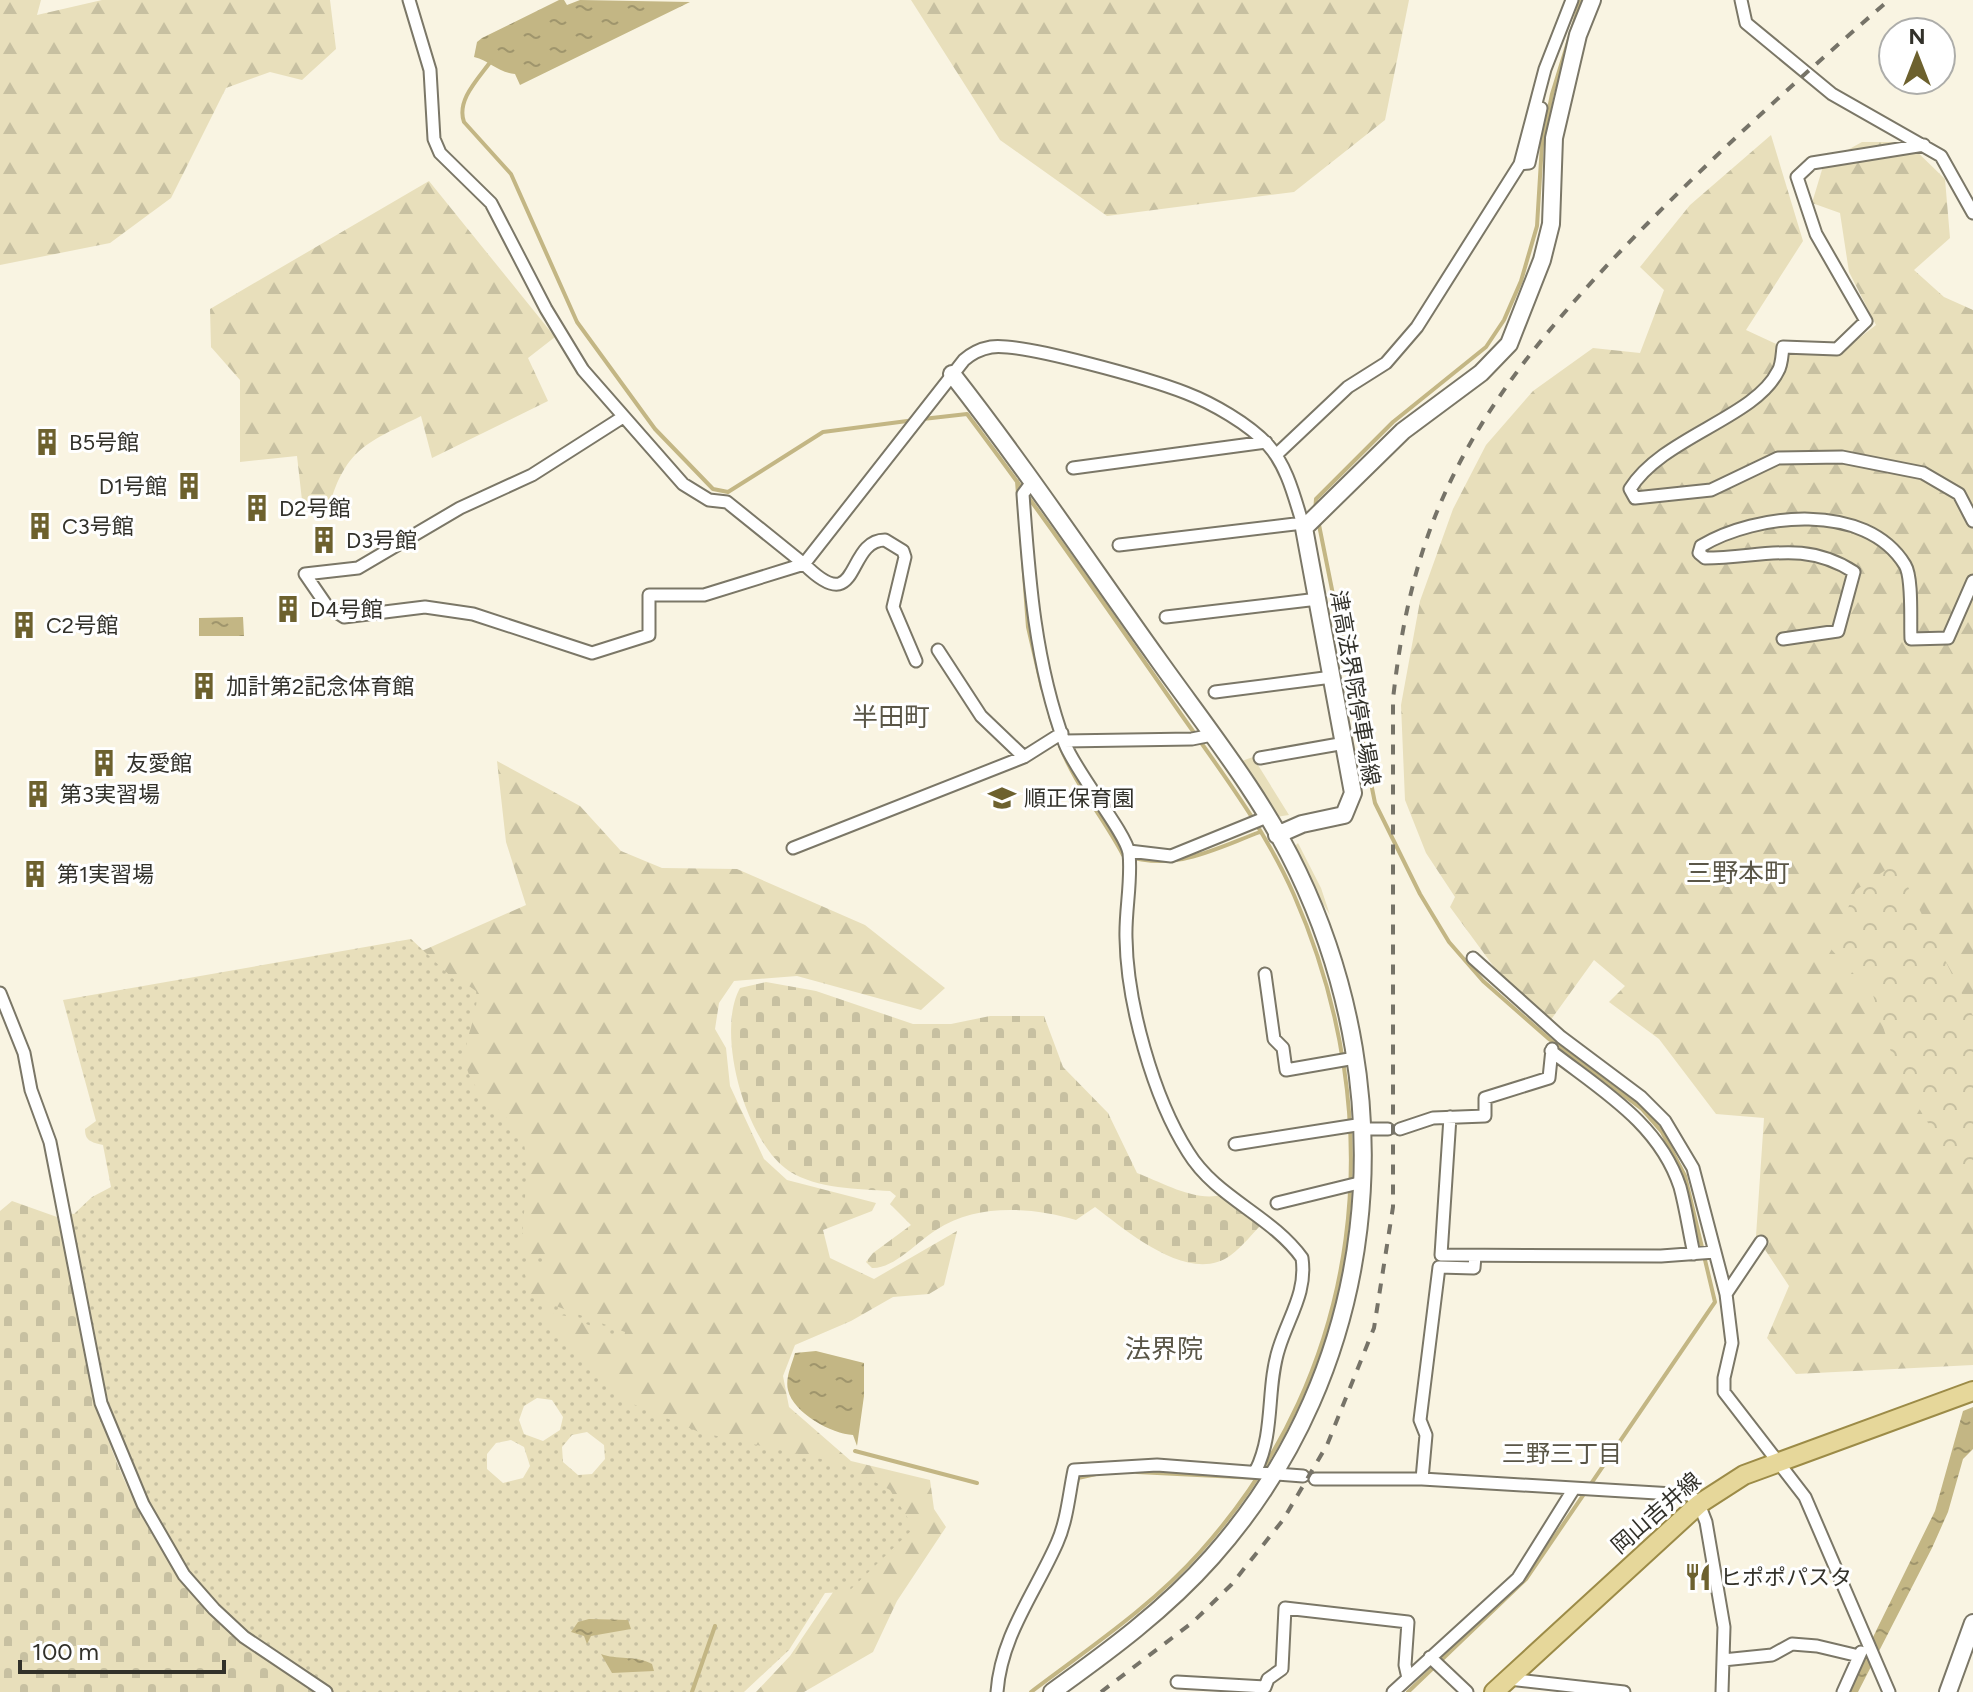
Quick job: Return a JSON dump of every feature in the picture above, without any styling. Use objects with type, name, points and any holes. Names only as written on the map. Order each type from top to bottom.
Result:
[{"type":"main road","points":[[1306,525],[1403,431],[1481,373],[1509,344],[1542,260],[1551,224],[1545,138],[1578,35],[1580,6]]},
{"type":"main road","points":[[952,374],[1027,488],[1259,822],[1277,835],[1298,873],[1317,921],[1349,1025],[1348,1060],[1357,1126],[1355,1184],[1359,1238],[1332,1354],[1308,1414],[1264,1471],[1230,1536],[1170,1601],[1052,1692]]},
{"type":"main road","name":"津高法界院停車場線","points":[[1277,835],[1302,824],[1338,818],[1349,810],[1353,793],[1306,525]]},
{"type":"main road","name":"岡山吉井線","points":[[1494,1692],[1699,1504],[1733,1481],[1973,1391]]},
{"type":"main road","points":[[1948,1692],[1973,1623]]},
{"type":"street","points":[[409,0],[430,70],[434,139],[440,153],[491,203],[546,309],[583,370],[683,484],[709,500],[727,502],[804,564],[821,582],[834,586],[843,583],[876,541],[885,540],[903,551],[905,564],[893,607],[916,661]]},
{"type":"street","points":[[1741,0],[1746,23],[1832,94],[1941,156],[1973,213]]},
{"type":"street","points":[[1276,455],[1348,387],[1386,363],[1417,327],[1520,164],[1542,80],[1580,6]]},
{"type":"street","points":[[1520,164],[1529,163],[1545,138],[1542,80]]},
{"type":"street","points":[[1924,145],[1812,163],[1797,177],[1816,234],[1866,321],[1837,349],[1783,347],[1778,371],[1759,393],[1663,453],[1639,475],[1630,489],[1635,498],[1711,490],[1778,458],[1842,457],[1923,473],[1959,494],[1973,521]]},
{"type":"street","points":[[623,417],[532,475],[460,508],[358,568],[305,574],[327,606],[344,617],[405,608],[461,612],[592,653],[649,635],[649,595],[704,595],[804,564],[952,374],[972,353],[991,347],[1025,349],[1157,382],[1189,394],[1266,442],[1276,455],[1306,525],[1119,545]]},
{"type":"street","points":[[1073,468],[1266,442]]},
{"type":"street","points":[[1027,488],[1034,628],[1060,737],[1076,770],[1129,855],[1126,939],[1129,973],[1143,1039],[1166,1107],[1188,1153],[1217,1187],[1270,1223],[1302,1258],[1302,1290],[1278,1349],[1264,1471]]},
{"type":"street","points":[[1783,639],[1838,631],[1854,572],[1836,560],[1810,551],[1705,558],[1699,553],[1701,546],[1768,521],[1821,521],[1869,533],[1895,551],[1908,568],[1911,639],[1948,638],[1973,581]]},
{"type":"street","points":[[1166,617],[1318,599]]},
{"type":"street","points":[[938,650],[981,716],[1024,757]]},
{"type":"street","points":[[1215,692],[1332,677]]},
{"type":"street","points":[[793,848],[1024,757],[1060,737],[1202,737]]},
{"type":"street","points":[[1260,758],[1345,743]]},
{"type":"street","points":[[1129,855],[1171,856],[1259,822]]},
{"type":"street","points":[[1473,958],[1561,1038],[1654,1108],[1685,1155],[1697,1180],[1726,1294],[1732,1343],[1724,1392],[1805,1497],[1889,1692]]},
{"type":"street","points":[[1265,974],[1274,1039],[1283,1048],[1286,1070],[1348,1060]]},
{"type":"street","points":[[0,993],[24,1053],[31,1090],[50,1142],[101,1403],[143,1504],[184,1575],[214,1609],[244,1637],[326,1692]]},
{"type":"street","points":[[1235,1144],[1357,1126],[1394,1129],[1433,1118],[1485,1116],[1485,1098],[1549,1078],[1551,1050],[1561,1038]]},
{"type":"street","points":[[1551,1050],[1644,1124],[1670,1162],[1696,1254]]},
{"type":"street","points":[[1610,1096],[1620,1082]]},
{"type":"street","points":[[1450,1117],[1441,1255],[1713,1252]]},
{"type":"street","points":[[1670,1162],[1685,1155]]},
{"type":"street","points":[[1277,1203],[1355,1184]]},
{"type":"street","points":[[1726,1294],[1761,1242]]},
{"type":"street","points":[[1422,1479],[1426,1435],[1420,1420],[1439,1267],[1474,1268],[1475,1256]]},
{"type":"street","points":[[997,1692],[999,1669],[1009,1640],[1031,1589],[1057,1544],[1074,1470],[1157,1465],[1264,1471],[1309,1478],[1422,1479],[1593,1492],[1690,1495],[1699,1504],[1706,1522],[1724,1627],[1722,1692]]},
{"type":"street","points":[[1393,1692],[1518,1578],[1576,1490]]},
{"type":"street","points":[[1177,1682],[1265,1689],[1268,1679],[1282,1669],[1285,1608],[1408,1622],[1405,1665],[1408,1678]]},
{"type":"street","points":[[1843,1692],[1867,1641]]},
{"type":"street","points":[[1723,1660],[1772,1655],[1792,1644],[1817,1646],[1859,1656]]},
{"type":"street","points":[[1432,1659],[1467,1692]]},
{"type":"street","points":[[1509,1679],[1624,1692]]},
{"type":"green space","points":[[0,0],[41,0],[37,15],[102,0],[330,0],[336,49],[302,80],[270,72],[226,88],[171,198],[110,243],[0,265]]},
{"type":"green space","points":[[911,0],[1409,0],[1385,120],[1294,192],[1107,216],[1000,140]]},
{"type":"green space","points":[[1771,135],[1803,241],[1746,330],[1789,350],[1841,352],[1876,325],[1849,272],[1840,213],[1812,203],[1824,163],[1862,142],[1907,142],[1945,179],[1950,238],[1914,270],[1944,297],[1973,310],[1973,1365],[1796,1374],[1767,1338],[1789,1286],[1756,1236],[1764,1118],[1716,1114],[1659,1039],[1609,1002],[1625,986],[1594,960],[1550,1021],[1505,982],[1450,907],[1455,897],[1426,853],[1405,800],[1401,705],[1420,601],[1453,509],[1486,445],[1533,391],[1593,348],[1640,353],[1664,290],[1640,267],[1690,205]]},
{"type":"green space","points":[[429,181],[555,337],[528,358],[548,401],[432,458],[421,416],[362,449],[343,471],[329,507],[303,509],[297,456],[240,462],[240,380],[211,347],[210,309]]},
{"type":"green space","points":[[1253,757],[1289,815],[1276,817],[1239,762]]},
{"type":"green space","points":[[497,761],[580,806],[621,851],[662,868],[737,869],[865,925],[945,988],[921,1010],[797,976],[734,981],[719,1003],[715,1029],[726,1048],[730,1086],[764,1159],[787,1180],[876,1203],[872,1211],[823,1230],[830,1258],[874,1279],[957,1231],[944,1285],[929,1294],[893,1297],[851,1321],[795,1345],[783,1376],[789,1407],[851,1461],[930,1480],[934,1509],[946,1527],[897,1601],[873,1652],[804,1692],[756,1692],[790,1656],[848,1570],[672,1463],[363,1191],[415,954],[526,905],[506,842]]},
{"type":"green space","points":[[1298,843],[1321,888],[1330,915],[1294,847]]},
{"type":"green space","points":[[1896,863],[1973,1016],[1973,1188],[1947,1154],[1898,1074],[1873,995],[1830,948],[1856,890]]},
{"type":"green space","points":[[411,939],[460,985],[466,984],[476,991],[476,1009],[465,1054],[469,1075],[482,1094],[516,1128],[525,1147],[521,1255],[552,1256],[552,1264],[522,1265],[532,1297],[625,1332],[624,1339],[566,1316],[535,1311],[628,1402],[699,1432],[839,1463],[890,1490],[914,1528],[848,1592],[825,1593],[789,1650],[744,1692],[333,1692],[247,1632],[214,1603],[174,1546],[132,1467],[93,1344],[67,1213],[74,1214],[92,1197],[111,1187],[103,1145],[90,1140],[85,1133],[85,1129],[96,1121],[63,1000]],"holes":[[[537,1398],[552,1400],[563,1417],[560,1430],[543,1441],[524,1434],[519,1420],[524,1406]],[[587,1432],[604,1445],[605,1459],[592,1474],[578,1475],[563,1462],[562,1447],[572,1435]],[[511,1440],[524,1447],[530,1466],[523,1478],[503,1483],[487,1469],[487,1454],[496,1443]]]},
{"type":"green space","points":[[766,982],[816,991],[913,1024],[951,1024],[990,1016],[1044,1016],[1063,1067],[1108,1113],[1137,1173],[1200,1196],[1221,1195],[1262,1224],[1231,1255],[1215,1263],[1197,1264],[1160,1252],[1095,1207],[1076,1220],[1023,1210],[986,1212],[952,1221],[889,1264],[872,1268],[866,1262],[873,1253],[911,1225],[890,1204],[896,1196],[890,1191],[825,1185],[789,1171],[774,1157],[748,1113],[733,1058],[733,1008],[740,988]]},
{"type":"green space","points":[[12,1201],[57,1217],[91,1385],[105,1432],[129,1491],[160,1547],[177,1573],[218,1620],[317,1692],[0,1692],[0,1211]]},
{"type":"water","points":[[564,0],[567,5],[580,0],[690,2],[520,85],[515,74],[474,57],[477,42],[482,38]]},
{"type":"water","points":[[243,617],[244,636],[199,636],[199,618]]},
{"type":"water","points":[[816,1351],[864,1363],[864,1396],[857,1446],[853,1435],[814,1421],[791,1398],[787,1381],[795,1353]]},
{"type":"water","points":[[1973,1407],[1973,1449],[1963,1459],[1948,1512],[1932,1548],[1858,1692],[1846,1692],[1935,1511],[1963,1411]]},
{"type":"water","points":[[589,1619],[628,1620],[631,1629],[591,1636],[587,1644],[584,1636],[571,1632],[578,1622]]},
{"type":"water","points":[[601,1654],[646,1661],[652,1664],[654,1671],[612,1673]]},
{"type":"waterway","points":[[1315,512],[1316,499],[1393,422],[1486,347],[1504,320],[1521,281],[1537,226],[1542,144],[1552,94],[1581,0]]},
{"type":"waterway","points":[[491,61],[466,98],[462,114],[464,122],[511,174],[577,322],[655,429],[713,489],[728,492],[823,432],[915,420]]},
{"type":"waterway","points":[[923,419],[967,414],[1070,555],[1252,818],[1294,895],[1325,980],[1344,1066],[1351,1153],[1346,1239],[1328,1323],[1298,1404],[1255,1480],[1200,1552],[1140,1609],[1031,1692]]},
{"type":"waterway","points":[[1017,481],[1028,627],[1042,688]]},
{"type":"waterway","points":[[1318,520],[1375,803],[1420,894],[1449,942],[1483,981],[1549,1039],[1642,1109],[1662,1132],[1685,1176],[1715,1302],[1526,1579],[1408,1692]]},
{"type":"waterway","points":[[1050,716],[1056,734]]},
{"type":"waterway","points":[[1060,746],[1123,855],[1142,860],[1177,860],[1209,852],[1260,832]]},
{"type":"waterway","points":[[855,1451],[977,1483]]},
{"type":"waterway","points":[[1137,1472],[1258,1478]]},
{"type":"waterway","points":[[1077,1483],[1078,1478],[1096,1474]]},
{"type":"waterway","points":[[692,1692],[715,1626]]},
{"type":"railway","points":[[1101,1692],[1193,1622],[1231,1585],[1283,1520],[1327,1445],[1374,1328],[1393,1207],[1393,699],[1411,594],[1425,543],[1445,493],[1464,455],[1509,383],[1589,284],[1706,165],[1889,0]]},
{"type":"place","name":"B5号館","points":[[47,442]]},
{"type":"place","name":"D1号館","points":[[189,486]]},
{"type":"place","name":"D2号館","points":[[257,508]]},
{"type":"place","name":"C3号館","points":[[40,526]]},
{"type":"place","name":"D3号館","points":[[324,540]]},
{"type":"place","name":"D4号館","points":[[288,609]]},
{"type":"place","name":"C2号館","points":[[24,625]]},
{"type":"place","name":"加計第2記念体育館","points":[[204,686]]},
{"type":"place","name":"友愛館","points":[[104,763]]},
{"type":"place","name":"第3実習場","points":[[38,794]]},
{"type":"place","name":"順正保育園","points":[[1002,798]]},
{"type":"place","name":"第1実習場","points":[[35,874]]},
{"type":"place","name":"ヒポポパスタ","points":[[1698,1577]]},
{"type":"district","name":"半田町","points":[[891,717]]},
{"type":"district","name":"三野本町","points":[[1738,873]]},
{"type":"district","name":"法界院","points":[[1164,1349]]},
{"type":"district","name":"三野三丁目","points":[[1562,1453]]}]
